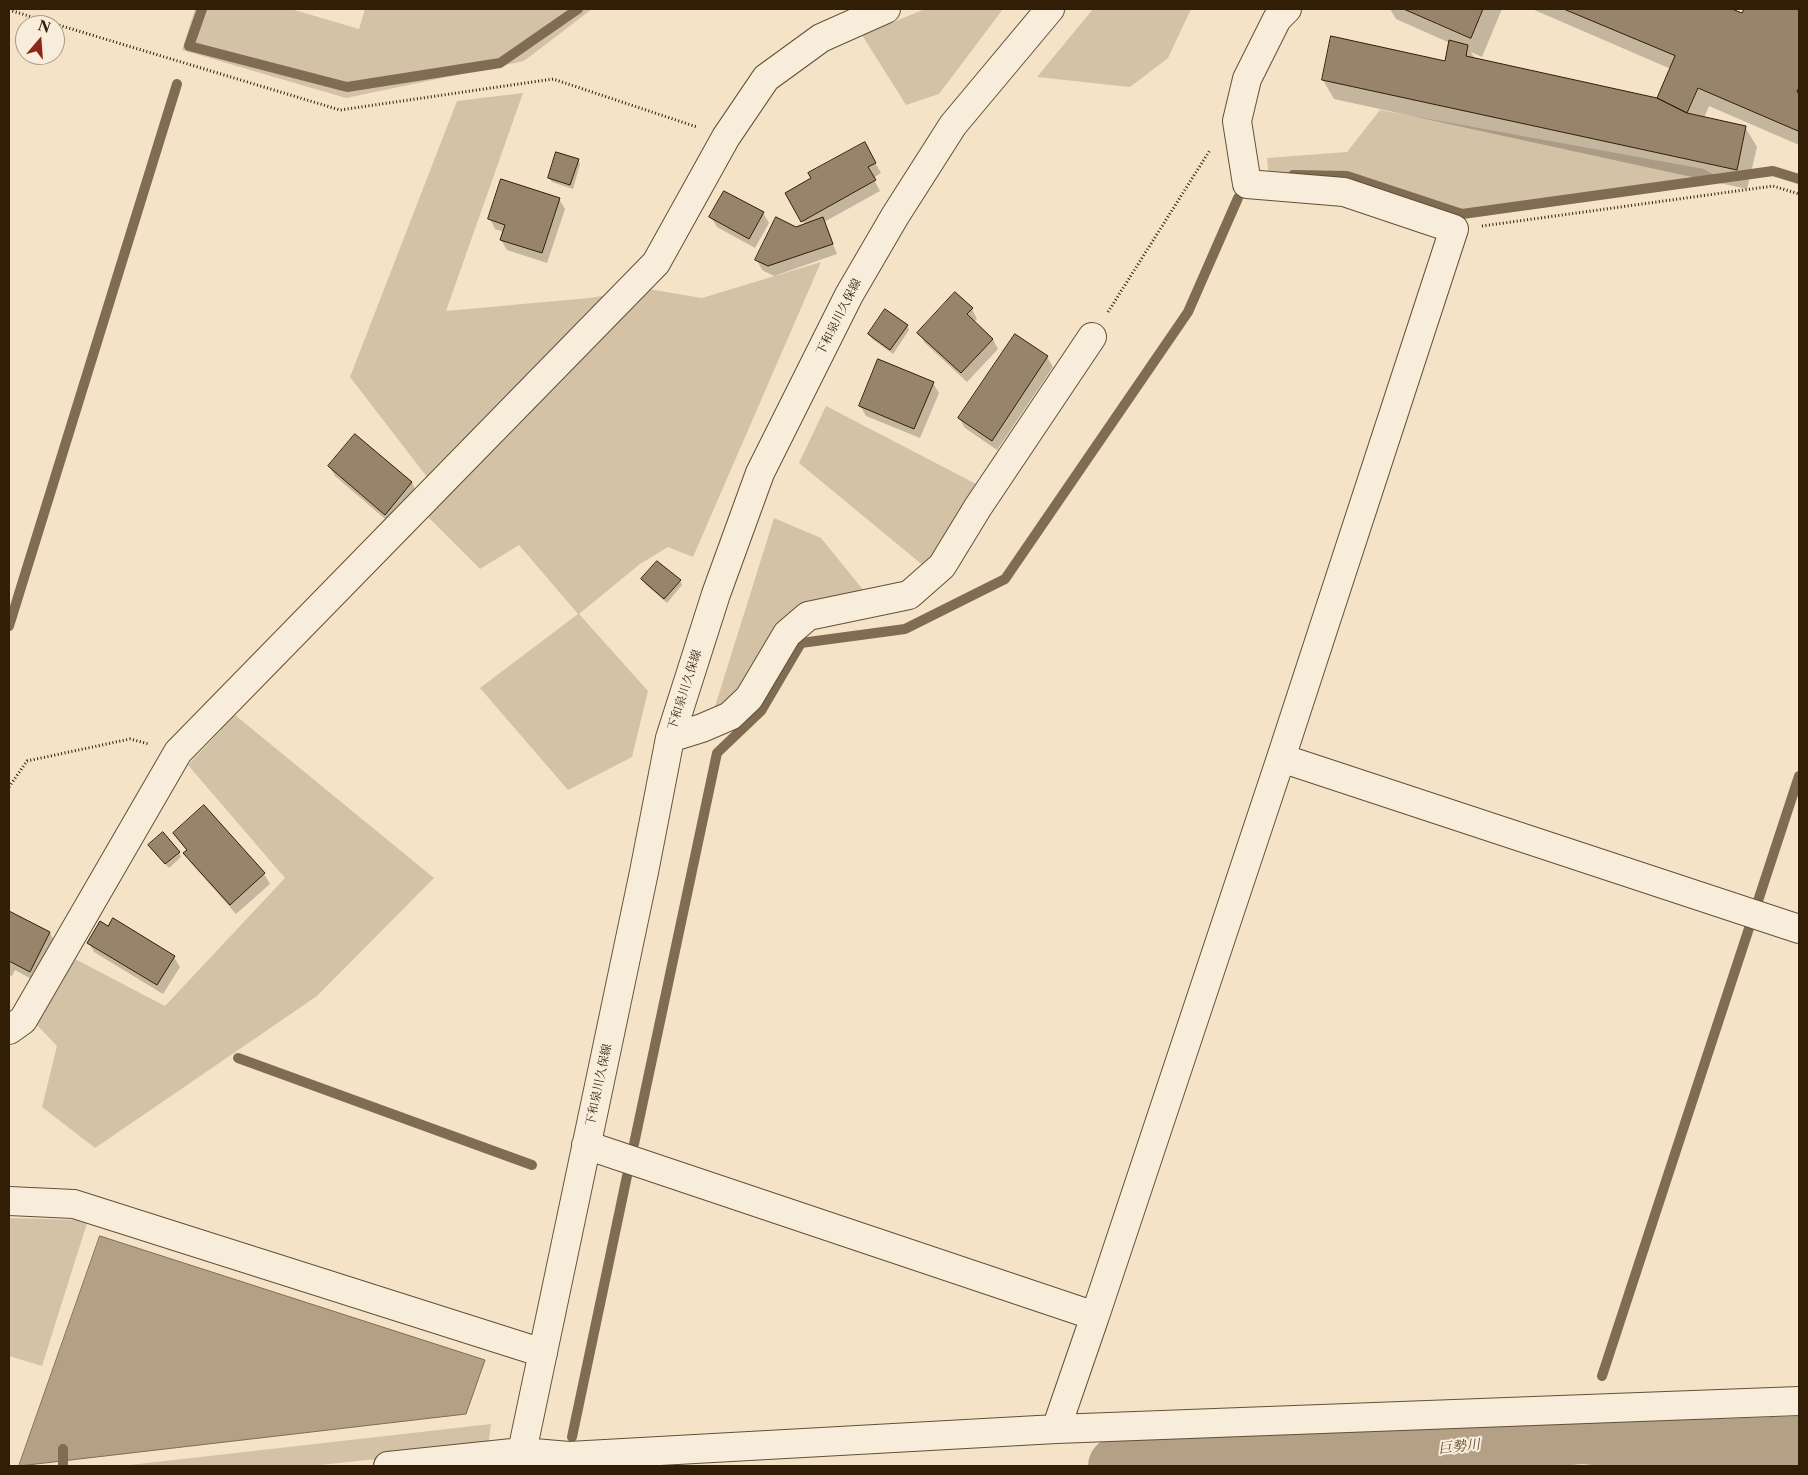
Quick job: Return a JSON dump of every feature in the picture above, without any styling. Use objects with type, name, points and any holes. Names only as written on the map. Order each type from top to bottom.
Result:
[{"type":"street","points":[[9,1030],[24,1020],[178,752],[656,263],[726,137],[766,78],[821,38],[886,9]]},
{"type":"street","name":"下和泉川久保線","points":[[521,1459],[670,738],[716,594],[760,473],[849,295],[896,216],[953,125],[1050,9]]},
{"type":"street","points":[[1056,1429],[1281,758],[1454,230],[1344,192],[1247,184],[1237,120],[1246,79],[1277,19],[1287,9]]},
{"type":"street","points":[[670,738],[702,728],[730,716],[750,698],[786,634],[808,616],[909,595],[942,566],[978,507],[1092,337]]},
{"type":"street","points":[[1281,758],[1799,929]]},
{"type":"street","points":[[586,1145],[1095,1316]]},
{"type":"street","points":[[9,1201],[74,1204],[543,1353]]},
{"type":"street","points":[[388,1466],[1056,1429],[1799,1401]]},
{"type":"path","points":[[9,10],[340,110],[553,79],[726,137]]},
{"type":"path","points":[[1092,337],[1218,137],[1237,120]]},
{"type":"path","points":[[1454,230],[1773,186],[1799,194]]},
{"type":"path","points":[[9,787],[27,761],[130,739],[178,752]]},
{"type":"shaded area","points":[[195,9],[291,9],[359,29],[365,9],[592,9],[524,61],[346,98],[182,50]]},
{"type":"shaded area","points":[[925,9],[1003,9],[939,94],[906,105],[862,35]]},
{"type":"shaded area","points":[[1093,9],[1191,9],[1168,58],[1130,87],[1037,77]]},
{"type":"shaded area","points":[[523,93],[446,311],[589,298],[648,289],[702,298],[821,262],[693,557],[668,547],[640,564],[579,614],[648,691],[632,757],[568,790],[480,688],[578,614],[519,545],[480,569],[425,514],[427,477],[350,377],[457,101]]},
{"type":"shaded area","points":[[1380,110],[1704,169],[1725,182],[1457,220],[1269,178],[1267,158],[1347,152]]},
{"type":"shaded area","points":[[826,406],[982,487],[925,567],[799,463]]},
{"type":"shaded area","points":[[774,518],[821,538],[869,597],[789,614],[741,695],[712,716]]},
{"type":"shaded area","points":[[235,715],[434,878],[317,996],[95,1148],[42,1107],[57,1046],[36,1024],[75,959],[165,1006],[285,878],[188,765]]},
{"type":"shaded area","points":[[9,1218],[88,1220],[42,1366],[9,1356]]},
{"type":"shaded area","points":[[100,1236],[485,1360],[466,1414],[19,1466]]},
{"type":"shaded area","points":[[491,1424],[488,1447],[311,1466],[121,1466]]},
{"type":"building","points":[[1404,9],[1483,9],[1471,38]]},
{"type":"building","points":[[1564,9],[1732,9],[1742,13],[1744,9],[1799,9],[1798,131],[1698,88],[1687,113],[1657,98],[1675,56]]},
{"type":"building","points":[[1331,36],[1445,61],[1449,40],[1468,45],[1466,56],[1657,98],[1687,113],[1746,126],[1737,170],[1322,80]]},
{"type":"building","points":[[865,142],[876,163],[868,167],[876,180],[801,222],[785,193],[811,178],[808,173]]},
{"type":"building","points":[[556,152],[579,159],[570,185],[548,178]]},
{"type":"building","points":[[501,179],[560,198],[542,253],[500,240],[505,225],[488,219]]},
{"type":"building","points":[[724,191],[764,212],[749,239],[709,217]]},
{"type":"building","points":[[776,217],[796,227],[823,217],[833,244],[768,266],[755,260]]},
{"type":"building","points":[[955,292],[973,308],[967,314],[993,339],[961,373],[917,333]]},
{"type":"building","points":[[885,309],[908,325],[890,350],[868,334]]},
{"type":"building","points":[[1015,334],[1048,356],[992,441],[958,418]]},
{"type":"building","points":[[878,359],[934,382],[914,429],[859,406]]},
{"type":"building","points":[[355,434],[412,482],[385,515],[328,466]]},
{"type":"building","points":[[657,561],[681,580],[664,599],[641,579]]},
{"type":"building","points":[[204,805],[265,873],[230,905],[183,853],[187,850],[173,833]]},
{"type":"building","points":[[163,832],[180,852],[165,864],[148,845]]},
{"type":"building","points":[[9,911],[50,932],[30,972],[9,961]]},
{"type":"building","points":[[113,918],[175,956],[157,985],[87,943],[100,921],[108,926]]},
{"type":"waterway","points":[[202,9],[189,46],[347,87],[500,63],[578,9]]},
{"type":"waterway","points":[[9,626],[177,84]]},
{"type":"waterway","points":[[1293,175],[1347,176],[1462,214],[1773,171],[1799,179]]},
{"type":"waterway","points":[[634,1144],[717,753],[761,711],[801,643],[905,629],[1005,579],[1188,312],[1238,198]]},
{"type":"waterway","points":[[1602,1376],[1799,776]]},
{"type":"waterway","points":[[238,1058],[532,1165]]},
{"type":"waterway","points":[[572,1437],[627,1176]]},
{"type":"waterway","name":"巨勢川","points":[[1117,1466],[1419,1451],[1582,1435],[1719,1448],[1799,1445]]},
{"type":"waterway","points":[[63,1449],[63,1466]]}]
